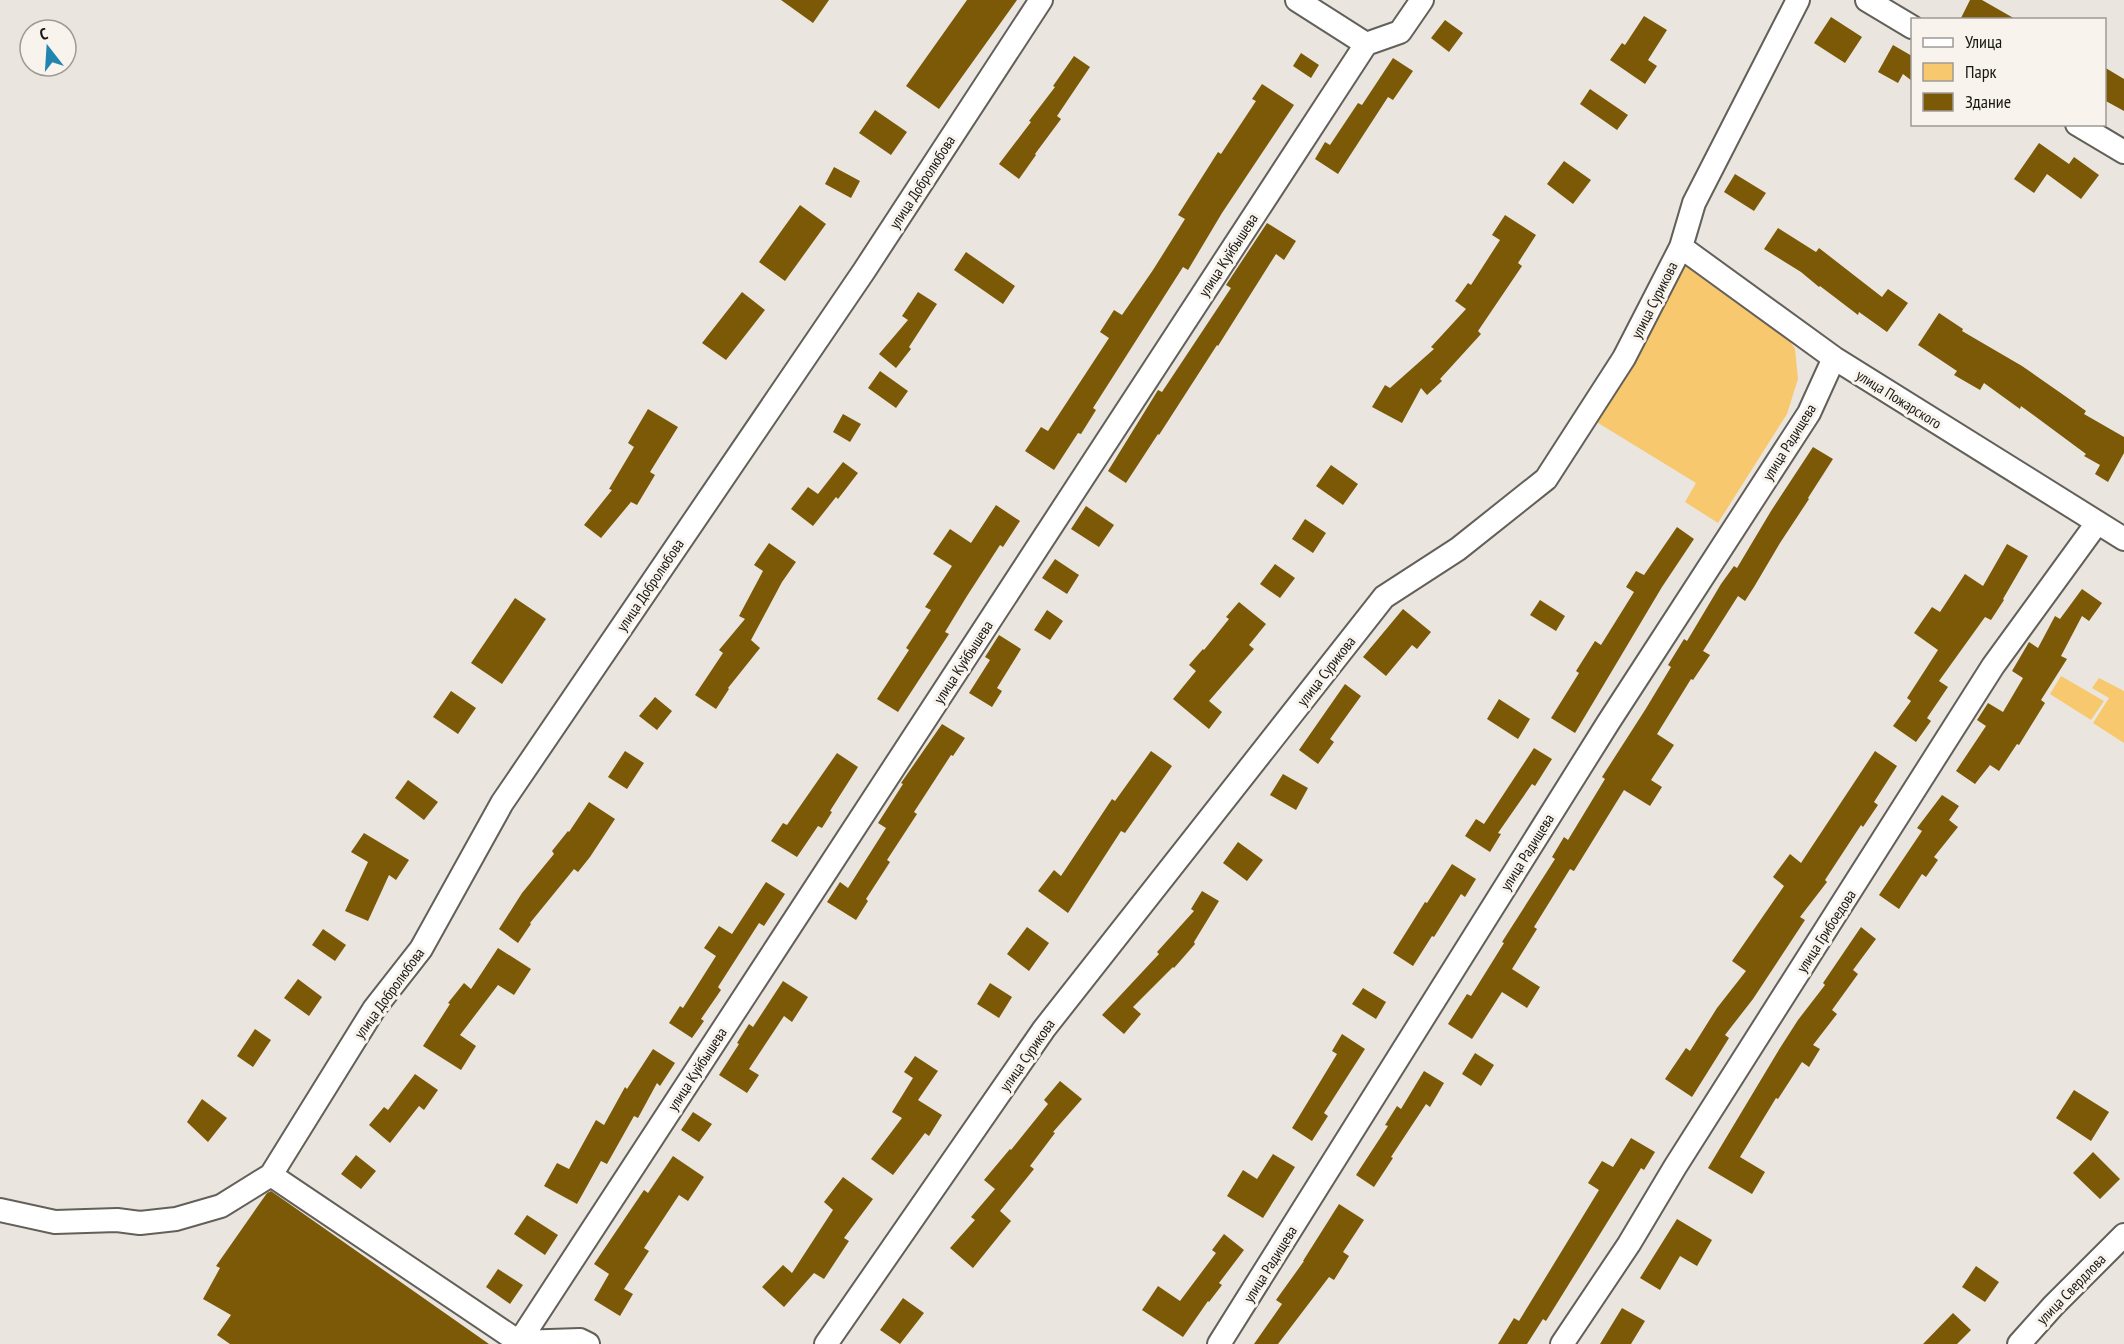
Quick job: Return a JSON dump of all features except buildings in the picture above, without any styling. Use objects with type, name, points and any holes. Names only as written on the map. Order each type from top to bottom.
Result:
[{"type":"street","name":"улица Добролюбова","points":[[271,1175],[374,1009],[421,949],[502,802],[864,271],[1041,0]]},
{"type":"street","points":[[1297,0],[1366,44],[1400,32],[1422,0]]},
{"type":"street","name":"улица Сурикова","points":[[826,1344],[1044,1029],[1384,597],[1458,549],[1546,479],[1624,358],[1681,247],[1694,203],[1798,0]]},
{"type":"street","points":[[1867,0],[1911,26]]},
{"type":"street","name":"улица Куйбышева","points":[[519,1342],[1366,44]]},
{"type":"street","points":[[2080,126],[2124,152]]},
{"type":"street","name":"улица Пожарского","points":[[1681,247],[1834,358],[2124,539]]},
{"type":"street","name":"улица Радищева","points":[[1219,1344],[1608,723],[1809,413],[1834,358]]},
{"type":"street","name":"улица Грибоедова","points":[[1562,1344],[1629,1244],[1675,1167],[1993,666],[2097,523]]},
{"type":"street","points":[[0,1210],[55,1222],[117,1220],[140,1223],[176,1219],[221,1206],[271,1175],[519,1342],[580,1340],[588,1344]]},
{"type":"street","name":"улица Свердлова","points":[[2019,1344],[2053,1306],[2124,1235]]},
{"type":"green space","points":[[1683,252],[1782,328],[1795,349],[1798,379],[1787,414],[1718,523],[1685,502],[1696,483],[1590,418]]},
{"type":"green space","points":[[2061,676],[2104,701],[2091,720],[2050,694]]},
{"type":"green space","points":[[2099,678],[2124,691],[2124,743],[2093,723],[2109,698],[2092,688]]}]
